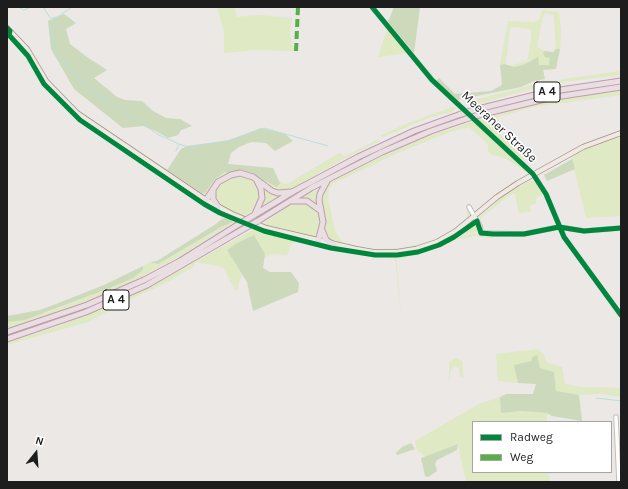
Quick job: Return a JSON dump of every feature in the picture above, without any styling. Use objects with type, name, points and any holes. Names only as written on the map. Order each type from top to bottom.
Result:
[{"type":"highway","name":"A 4","points":[[7,332],[56,317],[126,288],[180,261],[294,191],[376,148],[414,131],[474,110],[547,92],[621,81]]},
{"type":"highway","name":"A 4","points":[[7,339],[86,312],[147,285],[329,179],[405,141],[480,115],[549,98],[621,87]]},
{"type":"highway","points":[[206,200],[218,182],[231,175],[246,174],[256,178],[272,191],[278,193],[294,191]]},
{"type":"highway","points":[[252,216],[262,198],[261,189],[256,178]]},
{"type":"highway","points":[[318,242],[323,222],[320,194],[329,179]]},
{"type":"highway","points":[[213,190],[213,200],[218,207]]},
{"type":"highway","points":[[288,202],[307,201],[321,212]]},
{"type":"highway","points":[[322,230],[326,240],[334,245]]},
{"type":"main road","points":[[7,28],[27,49],[46,81],[77,113],[206,200],[218,207],[266,228],[334,245],[383,252],[416,249],[437,242],[449,236],[506,191],[533,174],[583,147],[621,133]]},
{"type":"street","name":"Meeraner Straße","points":[[372,7],[432,80],[533,174],[546,194],[564,237],[621,315]]},
{"type":"street","points":[[469,207],[480,226],[480,233],[524,234],[559,227],[584,231],[620,229]]},
{"type":"street","points":[[616,417],[619,482]]},
{"type":"green space","points":[[217,7],[234,7],[237,17],[259,15],[292,18],[290,34],[294,51],[255,50],[224,53],[224,32]]},
{"type":"green space","points":[[394,7],[420,7],[414,53],[388,22]]},
{"type":"green space","points":[[542,10],[559,12],[561,33],[560,49],[556,49],[554,15],[545,13],[542,20],[537,47],[545,51],[543,53],[550,58],[549,65],[539,65],[531,59],[523,65],[514,67],[510,66],[527,61],[531,41],[531,29],[513,27],[510,29],[506,62],[509,66],[504,64],[500,65],[508,21],[533,22],[539,20]]},
{"type":"green space","points":[[64,14],[76,23],[66,29],[70,44],[107,70],[94,78],[117,97],[125,100],[142,101],[153,111],[166,118],[180,119],[192,126],[181,130],[178,135],[168,138],[143,126],[123,128],[74,89],[51,49],[48,21]]},
{"type":"green space","points":[[388,27],[408,53],[378,57]]},
{"type":"green space","points":[[556,49],[560,49],[556,69],[543,70],[545,79],[534,81],[521,87],[457,100],[436,81],[439,78],[455,94],[491,91],[502,85],[500,65],[504,64],[514,67],[523,65],[538,57],[539,65],[549,65],[550,58],[545,57],[543,53],[545,51],[553,52]]},
{"type":"green space","points":[[621,71],[621,75],[555,83],[562,79]]},
{"type":"green space","points":[[548,83],[547,85],[473,105],[466,102],[537,84]]},
{"type":"green space","points":[[621,90],[621,95],[533,107],[491,119],[488,122],[524,159],[522,160],[478,120],[542,102]]},
{"type":"green space","points":[[452,107],[456,108],[452,112],[431,117],[383,137],[380,136],[408,123]]},
{"type":"green space","points":[[474,121],[524,168],[526,172],[507,159],[490,154],[488,151],[488,144],[469,127],[450,132],[402,151],[332,184],[329,188],[328,198],[335,231],[343,243],[372,249],[404,248],[433,240],[451,231],[467,218],[467,206],[470,215],[469,218],[454,230],[432,243],[405,250],[376,250],[355,247],[327,239],[324,232],[325,217],[321,203],[323,188],[329,182],[414,141]]},
{"type":"green space","points":[[81,122],[203,204],[202,205],[147,169]]},
{"type":"green space","points":[[261,128],[285,134],[293,141],[275,151],[266,143],[251,142],[239,147],[231,153],[228,164],[273,168],[280,183],[277,187],[243,170],[226,173],[226,171],[215,179],[205,193],[202,193],[167,170],[181,149],[187,146],[230,140]]},
{"type":"green space","points":[[616,138],[621,138],[620,216],[586,218],[571,155]]},
{"type":"green space","points":[[377,140],[380,141],[338,162],[290,190],[282,192],[276,191],[252,174],[241,172],[216,183],[203,196],[163,169],[165,168],[202,193],[205,193],[215,179],[225,171],[226,173],[243,170],[249,172],[277,187],[280,181],[284,184],[289,183],[339,153],[345,156]]},
{"type":"green space","points":[[572,159],[575,169],[547,181],[544,175]]},
{"type":"green space","points":[[235,176],[247,176],[256,182],[262,198],[256,208],[242,218],[218,204],[213,194],[219,184]]},
{"type":"green space","points":[[530,180],[535,183],[543,194],[535,199],[537,203],[529,206],[531,211],[519,213],[515,194],[513,193],[483,216],[480,221],[480,217],[503,196]]},
{"type":"green space","points":[[260,183],[282,195],[262,207]]},
{"type":"green space","points":[[322,187],[320,207],[311,201],[299,199]]},
{"type":"green space","points":[[303,201],[316,208],[319,213],[320,225],[316,237],[313,238],[261,225],[291,204]]},
{"type":"green space","points":[[204,205],[238,220],[175,259],[127,284],[64,311],[7,329],[7,322],[9,321],[25,320],[133,278],[143,270],[143,266],[150,262],[158,264],[221,227],[233,222],[226,218],[222,219],[221,215]]},
{"type":"green space","points":[[229,217],[233,222],[221,227],[158,264],[150,262],[157,261],[222,219]]},
{"type":"green space","points":[[476,223],[478,232],[458,235],[473,224]]},
{"type":"green space","points":[[256,228],[288,239],[321,246],[372,255],[396,256],[401,311],[402,374],[401,312],[395,259],[345,252],[295,242],[291,244],[287,255],[271,254],[263,259],[265,254],[254,235],[237,243],[227,250],[242,274],[237,290],[235,290],[223,267],[195,262],[193,267],[164,284],[129,300],[88,322],[7,345],[7,342],[62,325],[137,293]]},
{"type":"green space","points":[[474,234],[488,234],[491,235],[492,238],[476,236],[457,239],[429,251],[399,259],[399,256],[432,248],[455,237]]},
{"type":"green space","points":[[254,235],[265,254],[263,268],[270,272],[291,272],[299,283],[298,292],[253,311],[247,282],[227,250],[237,243]]},
{"type":"green space","points":[[143,266],[143,270],[133,278],[112,287],[25,320],[7,322],[7,316],[40,310],[104,285]]},
{"type":"green space","points":[[538,349],[543,353],[546,362],[562,367],[565,384],[581,387],[621,388],[621,397],[602,394],[579,395],[556,391],[554,372],[540,368],[532,361],[516,380],[518,383],[498,381],[496,354]]},
{"type":"green space","points":[[537,355],[540,368],[554,372],[556,391],[579,395],[582,421],[552,416],[547,413],[521,411],[501,413],[500,397],[506,394],[533,394],[536,384],[518,383],[514,365],[532,361],[532,357]]},
{"type":"green space","points":[[456,358],[462,361],[463,377],[460,377],[459,368],[454,366],[451,371],[449,382],[449,362]]},
{"type":"green space","points":[[500,397],[501,413],[521,411],[547,413],[547,421],[472,421],[472,473],[549,473],[550,482],[466,482],[458,444],[426,457],[417,450],[415,441],[479,404]]},
{"type":"green space","points":[[411,443],[415,449],[397,455],[396,453],[402,447]]},
{"type":"green space","points":[[458,444],[457,450],[437,460],[435,464],[437,471],[428,477],[425,476],[421,458]]},
{"type":"waterway","points":[[18,7],[24,10],[31,7]]},
{"type":"waterway","points":[[43,7],[53,22],[50,35],[53,48]]},
{"type":"waterway","points":[[52,18],[57,17],[72,7]]},
{"type":"waterway","points":[[54,52],[90,89],[159,135],[179,144],[188,147],[227,141],[264,128],[328,146]]},
{"type":"waterway","points":[[176,151],[179,144]]},
{"type":"waterway","points":[[596,398],[621,401]]},
{"type":"marked path","points":[[296,51],[298,7]]},
{"type":"cycle path","points":[[372,7],[432,80],[533,174],[546,194],[564,237],[621,315]]},
{"type":"cycle path","points":[[7,28],[10,31],[9,35],[28,56],[44,84],[80,120],[204,204],[220,213],[264,231],[331,248],[375,255],[397,255],[418,252],[439,245],[454,237],[477,221],[481,233],[493,234],[524,234],[559,227],[584,231],[621,228]]}]
